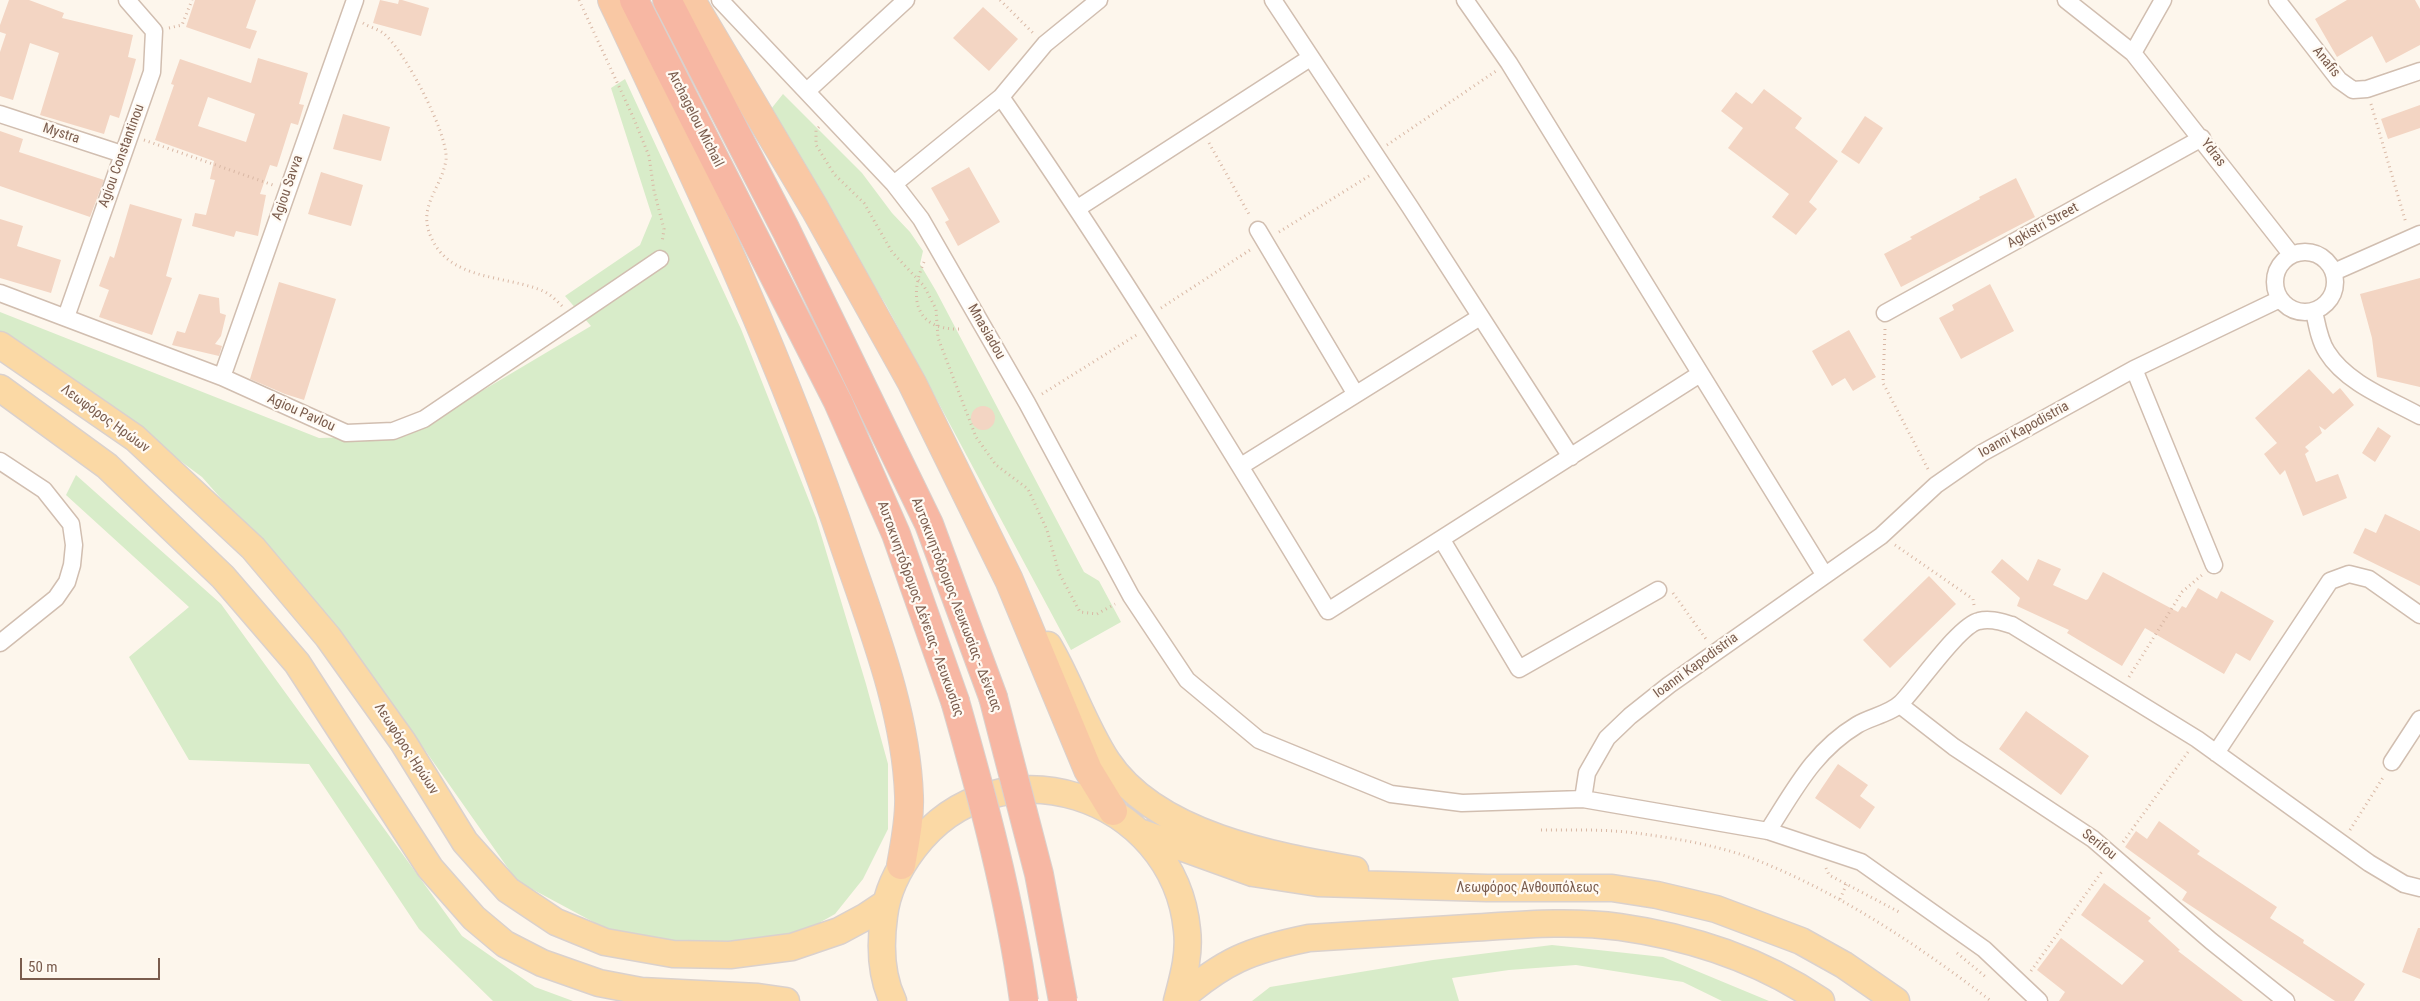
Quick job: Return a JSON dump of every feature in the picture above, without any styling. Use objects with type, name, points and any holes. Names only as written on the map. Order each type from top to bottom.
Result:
[{"type":"highway","points":[[612,0],[776,358],[818,465],[874,632],[900,728],[907,776],[908,820],[901,865]]},
{"type":"highway","name":"Archagelou Michail","points":[[634,0],[756,238]]},
{"type":"highway","name":"Αυτοκινητόδρομος Λευκωσίας - Δένειας","points":[[667,0],[786,230],[928,524],[993,697],[1039,874],[1063,1001]]},
{"type":"highway","points":[[691,0],[815,208],[912,383],[1009,580],[1088,770],[1114,811]]},
{"type":"highway","name":"Αυτοκινητόδρομος Δένειας - Λευκωσίας","points":[[756,238],[838,402],[892,525],[955,701],[982,794],[1004,889],[1024,1001]]},
{"type":"main road","name":"Λεωφόρος Ηρώων","points":[[0,345],[136,438],[253,548],[328,636],[403,742],[465,842],[508,890],[556,922],[605,942],[673,954],[730,955],[792,947],[839,931],[886,903]]},
{"type":"main road","points":[[0,388],[107,466],[223,577],[297,663],[430,868],[474,918],[505,944],[542,962],[599,983],[641,991],[697,996],[758,997],[786,1001]]},
{"type":"main road","points":[[1009,580],[1052,652],[1094,738],[1108,762],[1122,781],[1161,810],[1189,826],[1220,838],[1304,862],[1397,878],[1487,888]]},
{"type":"main road","points":[[893,1001],[886,987],[880,945],[886,903],[901,865],[922,837],[949,815],[980,799],[1005,792],[1044,790],[1082,797],[1114,811],[1142,834],[1165,862],[1180,895],[1187,931],[1186,968],[1177,1001]]},
{"type":"main road","name":"Λεωφόρος Ανθουπόλεως","points":[[1142,834],[1253,873],[1318,883],[1487,888],[1612,888],[1657,895],[1716,909],[1801,940],[1844,965],[1896,1001]]},
{"type":"main road","points":[[1177,1001],[1216,969],[1273,945],[1309,938],[1558,923],[1618,927],[1662,935],[1718,950],[1791,981],[1821,1001]]},
{"type":"main road","points":[[697,996],[724,1001]]},
{"type":"street","points":[[127,0],[154,31]]},
{"type":"street","name":"Agiou Savva","points":[[222,377],[355,0]]},
{"type":"street","name":"Mnasiadou","points":[[720,0],[894,184],[921,219],[1027,404],[1131,596],[1187,680],[1259,740],[1391,794],[1462,803],[1583,799]]},
{"type":"street","points":[[807,91],[906,0]]},
{"type":"street","points":[[894,184],[1001,97],[1045,44],[1099,0]]},
{"type":"street","points":[[1273,0],[1379,160],[1570,457]]},
{"type":"street","points":[[1466,0],[1509,63],[1824,574]]},
{"type":"street","name":"Ydras","points":[[2066,0],[2133,54],[2202,138],[2291,254]]},
{"type":"street","points":[[2133,54],[2163,0]]},
{"type":"street","name":"Anafis","points":[[2277,0],[2339,80],[2353,90],[2367,89]]},
{"type":"street","name":"Agiou Constantinou","points":[[66,317],[152,72],[154,31]]},
{"type":"street","points":[[1078,208],[1310,58]]},
{"type":"street","points":[[2367,89],[2420,71]]},
{"type":"street","points":[[1001,97],[1078,208],[1241,466],[1328,611],[1700,374]]},
{"type":"street","name":"Mystra","points":[[0,114],[122,154]]},
{"type":"street","name":"Agkistri Street","points":[[1885,313],[2202,138]]},
{"type":"street","points":[[1261,236],[1356,393]]},
{"type":"street","points":[[2334,272],[2415,236]]},
{"type":"street","points":[[2301,251],[2316,254],[2329,263],[2334,272],[2334,291],[2323,307],[2314,311],[2295,311],[2280,299],[2274,280],[2282,261],[2291,254],[2301,251]]},
{"type":"street","name":"Agiou Pavlou","points":[[0,293],[222,377],[346,433],[393,431],[424,419],[660,259]]},
{"type":"street","name":"Ioanni Kapodistria","points":[[1583,799],[1587,773],[1607,738],[1630,716],[1661,691],[1824,574],[1881,536],[1936,485],[1982,453],[2134,369],[2280,299]]},
{"type":"street","points":[[2314,311],[2326,352],[2337,364],[2353,378],[2420,416]]},
{"type":"street","points":[[1241,466],[1356,393],[1480,318]]},
{"type":"street","points":[[2134,369],[2214,566]]},
{"type":"street","points":[[0,461],[44,490],[71,524],[74,545],[72,565],[67,582],[56,598],[0,643]]},
{"type":"street","points":[[1442,540],[1518,669],[1658,590]]},
{"type":"street","points":[[2216,753],[2330,581],[2349,574],[2369,579],[2420,615]]},
{"type":"street","points":[[1768,831],[1803,775],[1825,748],[1858,724],[1900,704],[1963,630],[1977,621],[1994,620],[2012,625],[2120,690],[2216,753],[2341,844],[2404,884],[2420,888]]},
{"type":"street","name":"Serifou","points":[[1900,704],[1954,746],[2093,838],[2211,941],[2286,1001]]},
{"type":"street","points":[[2392,762],[2420,719]]},
{"type":"street","points":[[1583,799],[1768,831],[1861,862],[1984,949],[2039,1001]]},
{"type":"path","points":[[154,31],[182,25],[192,0]]},
{"type":"path","points":[[579,0],[634,118],[649,156],[654,191],[664,229],[660,259]]},
{"type":"path","points":[[1000,0],[1045,44]]},
{"type":"path","points":[[349,17],[383,33],[404,58],[436,118],[445,147],[446,161],[429,203],[426,219],[434,243],[451,263],[494,278],[538,289],[551,295],[574,318]]},
{"type":"path","points":[[1027,404],[1149,322],[1261,236],[1379,160],[1509,63]]},
{"type":"path","points":[[2367,89],[2415,236]]},
{"type":"path","points":[[819,127],[816,130],[816,145],[834,174],[864,202],[892,252],[917,278],[936,309],[938,338],[976,438],[996,465],[1028,489],[1047,530],[1058,573],[1080,612],[1097,614],[1115,604]]},
{"type":"path","points":[[1201,129],[1261,236]]},
{"type":"path","points":[[130,135],[288,190]]},
{"type":"path","points":[[924,262],[917,278],[915,294],[918,307],[926,319],[937,326],[945,329],[959,329]]},
{"type":"path","points":[[1885,313],[1883,384],[1936,485]]},
{"type":"path","points":[[1881,536],[1974,599],[1977,621]]},
{"type":"path","points":[[2120,690],[2182,592],[2214,566]]},
{"type":"path","points":[[1658,590],[1673,592],[1716,652]]},
{"type":"path","points":[[2341,844],[2392,762]]},
{"type":"path","points":[[1541,830],[1641,833],[1685,840],[1754,859],[1840,899],[1902,937],[1991,1001]]},
{"type":"path","points":[[1825,864],[1829,875],[1907,917]]},
{"type":"path","points":[[1840,899],[1847,883]]},
{"type":"path","points":[[1950,948],[1990,981]]},
{"type":"green space","points":[[625,79],[741,329],[816,518],[888,764],[888,829],[863,879],[835,914],[796,936],[707,944],[625,939],[517,881],[351,645],[202,477],[105,405],[0,337],[0,312],[319,438],[406,436],[591,326],[565,296],[640,245],[652,216],[611,88]]},
{"type":"green space","points":[[783,94],[862,173],[923,251],[920,264],[1084,572],[1099,581],[1121,622],[1071,650],[886,305],[767,114]]},
{"type":"green space","points":[[76,475],[221,604],[462,936],[535,987],[573,1001],[493,1001],[419,929],[309,764],[189,760],[129,657],[189,607],[66,495]]},
{"type":"green space","points":[[1552,945],[1663,957],[1769,1001],[1722,1001],[1683,982],[1576,965],[1509,970],[1452,978],[1459,1001],[1252,1001],[1270,987],[1433,960]]},
{"type":"building","points":[[9,0],[29,0],[64,13],[62,18],[133,35],[128,57],[136,59],[119,118],[110,115],[104,134],[40,115],[59,53],[30,43],[13,100],[0,96],[0,52],[6,34],[0,32],[0,25]]},
{"type":"building","points":[[195,0],[256,0],[246,28],[257,31],[250,49],[186,27]]},
{"type":"building","points":[[380,0],[398,4],[399,0],[402,0],[429,8],[421,36],[373,23]]},
{"type":"building","points":[[2347,0],[2415,0],[2420,9],[2420,45],[2386,63],[2372,36],[2337,57],[2315,19]]},
{"type":"building","points":[[983,7],[1018,39],[989,71],[953,38]]},
{"type":"building","points":[[258,58],[308,73],[299,104],[304,105],[298,125],[291,123],[277,167],[270,165],[260,194],[266,195],[258,236],[236,231],[234,237],[192,226],[195,213],[206,215],[215,180],[210,179],[214,161],[155,140],[174,85],[171,84],[180,59],[251,83]],"holes":[[[208,97],[255,114],[246,142],[198,126]]]},
{"type":"building","points":[[1764,89],[1802,118],[1795,128],[1838,161],[1809,202],[1817,209],[1796,235],[1772,217],[1789,194],[1728,148],[1743,128],[1721,111],[1736,92],[1752,104]]},
{"type":"building","points":[[2420,105],[2420,128],[2388,139],[2381,119]]},
{"type":"building","points":[[343,114],[390,127],[381,161],[333,149]]},
{"type":"building","points":[[1865,116],[1883,128],[1859,164],[1841,152]]},
{"type":"building","points":[[0,131],[23,139],[19,152],[104,180],[90,217],[0,186]]},
{"type":"building","points":[[969,167],[1000,222],[958,246],[945,222],[949,220],[931,188]]},
{"type":"building","points":[[321,172],[363,185],[351,226],[308,214]]},
{"type":"building","points":[[2016,178],[2035,217],[1901,287],[1884,254],[1912,239],[1910,237],[1980,199],[1979,197]]},
{"type":"building","points":[[130,204],[182,219],[166,276],[172,278],[152,335],[99,317],[109,290],[99,286],[110,256],[114,258]]},
{"type":"building","points":[[0,219],[23,226],[17,246],[61,260],[51,293],[0,278]]},
{"type":"building","points":[[2420,278],[2420,387],[2377,377],[2372,338],[2360,294]]},
{"type":"building","points":[[279,282],[336,299],[304,400],[250,379]]},
{"type":"building","points":[[1990,284],[2014,331],[1961,359],[1939,318],[1954,310],[1952,305]]},
{"type":"building","points":[[199,294],[219,298],[220,313],[226,315],[221,336],[215,344],[222,346],[219,356],[172,345],[177,331],[185,333]]},
{"type":"building","points":[[1849,330],[1876,377],[1853,391],[1845,378],[1832,386],[1812,351]]},
{"type":"building","points":[[2309,369],[2333,394],[2340,388],[2354,405],[2325,430],[2319,426],[2322,433],[2305,447],[2309,451],[2305,454],[2316,482],[2338,474],[2347,498],[2303,516],[2285,470],[2280,475],[2264,454],[2277,443],[2255,418]]},
{"type":"building","points":[[983,406],[992,409],[995,418],[992,427],[983,430],[974,427],[971,418],[974,409]]},
{"type":"building","points":[[2378,427],[2391,436],[2375,462],[2362,453]]},
{"type":"building","points":[[2385,514],[2420,531],[2420,586],[2353,553],[2365,528],[2376,533]]},
{"type":"building","points":[[2002,559],[2028,581],[2038,559],[2061,569],[2053,585],[2086,600],[2103,572],[2178,612],[2182,606],[2186,608],[2198,588],[2217,599],[2221,591],[2274,621],[2250,661],[2236,653],[2224,674],[2145,628],[2122,666],[2067,633],[2069,630],[2017,606],[2020,598],[1991,572]]},
{"type":"building","points":[[1929,576],[1956,604],[1890,668],[1863,640]]},
{"type":"building","points":[[2026,711],[2089,756],[2061,795],[1999,749]]},
{"type":"building","points":[[1838,764],[1868,785],[1860,796],[1875,807],[1860,829],[1815,798]]},
{"type":"building","points":[[2159,821],[2200,851],[2197,854],[2277,907],[2270,918],[2304,940],[2303,943],[2365,984],[2354,1001],[2335,1001],[2182,900],[2187,892],[2125,847],[2136,831],[2147,839]]},
{"type":"building","points":[[2104,883],[2151,918],[2148,921],[2180,950],[2178,951],[2243,1001],[2059,1001],[2065,992],[2037,970],[2061,938],[2122,985],[2144,961],[2081,915]]},
{"type":"building","points":[[2418,928],[2420,928],[2420,979],[2402,972]]}]
